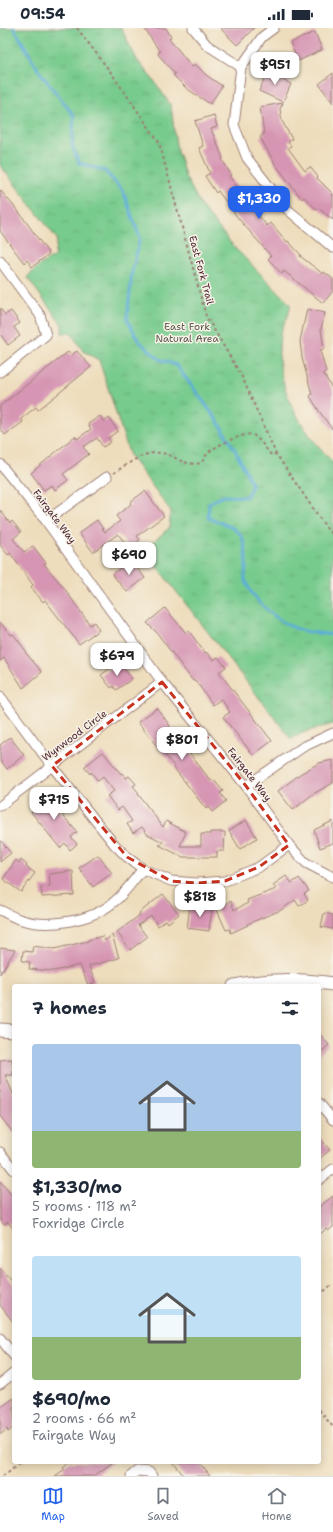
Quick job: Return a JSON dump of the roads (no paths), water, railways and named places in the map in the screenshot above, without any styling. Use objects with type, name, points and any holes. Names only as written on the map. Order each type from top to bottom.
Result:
[{"type":"main road","points":[[242,984],[285,979],[333,984]]},
{"type":"main road","points":[[0,1030],[12,1031]]},
{"type":"street","points":[[193,28],[207,45],[241,67]]},
{"type":"street","points":[[274,28],[262,37],[241,67],[234,124],[247,158],[287,209],[333,248]]},
{"type":"street","points":[[0,261],[40,315],[46,335],[0,372]]},
{"type":"street","name":"Fairgate Way","points":[[0,464],[46,521],[162,682],[246,786],[289,845],[306,863],[333,877]]},
{"type":"street","points":[[46,521],[107,477]]},
{"type":"street","name":"Wynwood Circle","points":[[0,806],[162,682]]},
{"type":"street","points":[[0,696],[52,766],[114,844],[126,857],[143,868],[171,880],[197,883],[225,881],[259,867],[289,845]]},
{"type":"street","points":[[246,786],[303,748],[333,733]]},
{"type":"street","points":[[0,910],[19,920],[47,924],[69,922],[92,915],[115,902],[143,868]]},
{"type":"street","points":[[321,1105],[333,1120]]},
{"type":"street","points":[[0,1152],[12,1167]]},
{"type":"street","points":[[321,1178],[333,1169]]},
{"type":"street","points":[[0,1338],[12,1353]]},
{"type":"street","points":[[0,1384],[12,1375]]},
{"type":"street","points":[[131,1476],[137,1471],[149,1472],[152,1476]]},
{"type":"waterway","points":[[14,28],[39,71],[74,116],[72,145],[79,163],[105,171],[123,191],[140,238],[132,272],[127,319],[138,340],[159,359],[176,365],[217,420],[235,450],[250,480],[252,486],[246,497],[223,496],[209,503],[208,518],[233,528],[242,537],[246,552],[245,579],[253,595],[267,610],[292,627],[308,632],[333,635]]},
{"type":"park label","name":"East Fork Natural Area","points":[[187,332]]}]
